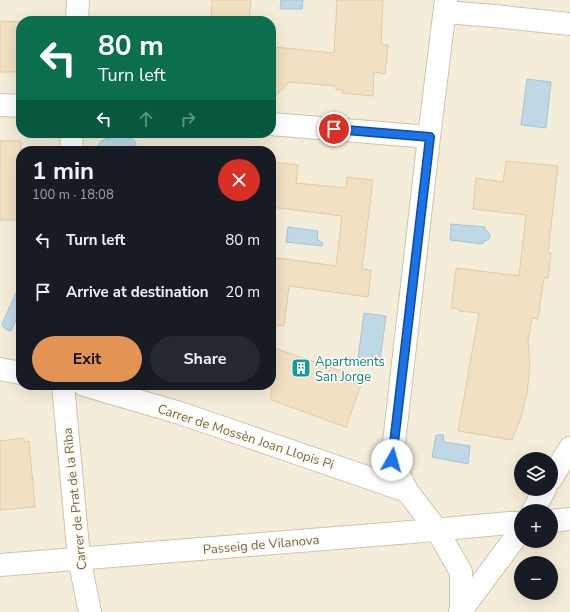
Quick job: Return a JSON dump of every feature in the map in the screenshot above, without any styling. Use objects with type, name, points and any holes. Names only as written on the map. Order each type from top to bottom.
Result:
[{"type":"street","points":[[77,16],[78,0]]},
{"type":"street","points":[[461,611],[461,572],[437,530],[407,490],[392,460],[446,6],[494,16],[570,24]]},
{"type":"street","points":[[0,105],[16,106]]},
{"type":"street","points":[[276,124],[430,137]]},
{"type":"street","points":[[0,369],[16,371]]},
{"type":"street","name":"Carrer de Prat de la Riba","points":[[63,390],[79,558],[90,612]]},
{"type":"street","name":"Carrer de Mossèn Joan Llopis Pi","points":[[101,390],[180,413],[407,490]]},
{"type":"street","points":[[558,468],[570,448]]},
{"type":"street","points":[[558,520],[570,519]]},
{"type":"street","name":"Passeig de Vilanova","points":[[0,565],[514,523]]},
{"type":"street","points":[[461,611],[514,539]]},
{"type":"shaded area","points":[[0,0],[570,0],[570,612],[0,612]]},
{"type":"water","points":[[281,0],[303,0],[302,9],[280,9]]},
{"type":"water","points":[[527,79],[551,82],[546,128],[521,125]]},
{"type":"water","points":[[130,138],[134,140],[136,144],[135,146],[98,146],[105,139]]},
{"type":"water","points":[[451,224],[485,227],[485,230],[490,234],[490,238],[484,241],[483,244],[450,240]]},
{"type":"water","points":[[288,227],[318,231],[317,239],[323,243],[322,246],[286,242]]},
{"type":"water","points":[[16,293],[16,320],[11,331],[5,329],[2,324]]},
{"type":"water","points":[[364,313],[386,316],[380,361],[358,358]]},
{"type":"water","points":[[436,435],[443,435],[444,442],[470,446],[468,464],[432,457]]},
{"type":"building","points":[[212,0],[251,0],[249,16],[211,16]]},
{"type":"building","points":[[337,0],[383,0],[381,44],[388,45],[385,74],[374,72],[373,96],[342,93],[343,90],[336,90],[336,86],[289,82],[276,96],[276,47],[334,53]]},
{"type":"building","points":[[0,21],[16,22],[16,72],[0,72]]},
{"type":"building","points":[[0,141],[21,141],[21,146],[16,146],[16,220],[0,220]]},
{"type":"building","points":[[506,161],[558,166],[548,253],[551,253],[548,278],[544,278],[538,319],[532,318],[528,342],[530,365],[527,393],[521,418],[512,440],[458,431],[479,313],[459,311],[459,309],[451,308],[456,268],[519,276],[526,215],[473,209],[476,178],[503,182]]},
{"type":"building","points":[[276,163],[298,165],[296,183],[346,188],[347,177],[373,180],[362,269],[371,270],[368,297],[289,286],[284,326],[276,325],[276,258],[336,266],[342,216],[276,208]]},
{"type":"building","name":"Apartments San Jorge","points":[[276,349],[347,373],[345,379],[361,385],[346,427],[271,400],[271,390],[276,390]]},
{"type":"building","points":[[24,438],[24,442],[29,441],[35,507],[0,510],[0,441]]},
{"type":"place","name":"Apartments San Jorge","points":[[301,368]]},
{"type":"route","points":[[334,129],[430,137],[392,460]]}]
